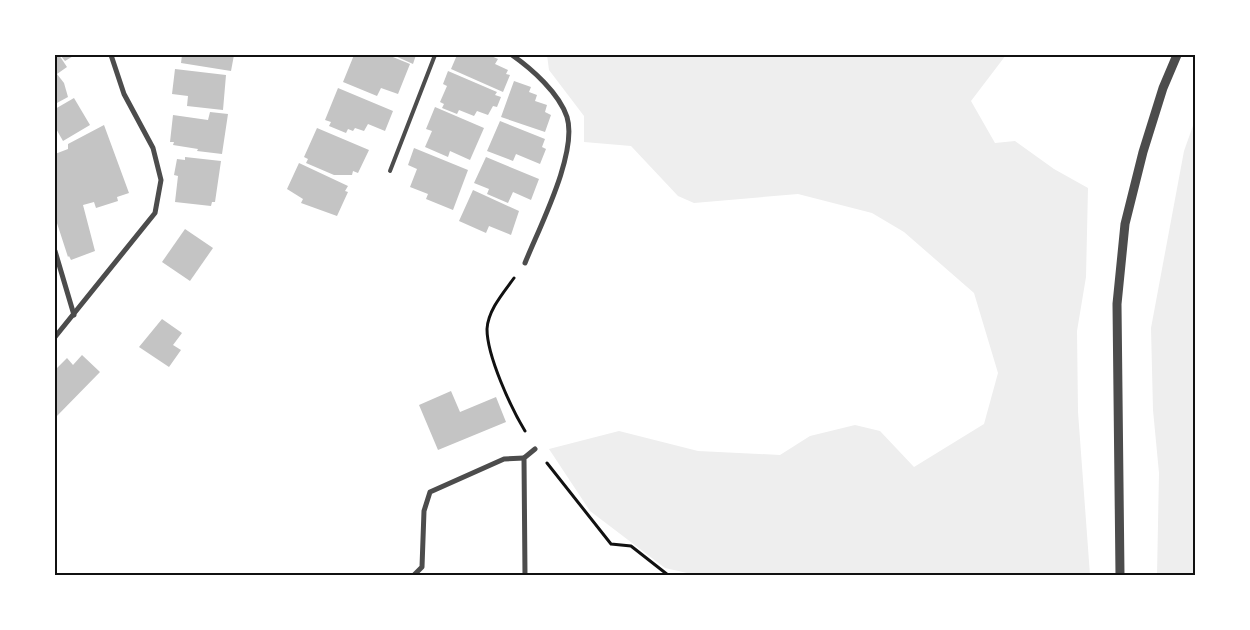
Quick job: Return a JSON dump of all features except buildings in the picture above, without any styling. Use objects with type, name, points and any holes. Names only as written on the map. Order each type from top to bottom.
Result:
[{"type":"street","points":[[55,336],[155,213],[161,180],[153,148],[124,94],[111,55]]},
{"type":"street","points":[[512,55],[526,65],[557,98],[567,118],[569,146],[525,263]]},
{"type":"street","points":[[1120,575],[1117,304],[1124,224],[1154,115],[1177,55]]},
{"type":"street","points":[[55,251],[74,315]]},
{"type":"street","points":[[414,575],[422,567],[424,510],[430,492],[504,459],[524,458],[535,449]]},
{"type":"street","points":[[524,458],[525,575]]},
{"type":"lane","points":[[390,171],[435,55]]},
{"type":"path","points":[[525,263],[494,306],[487,328],[491,354],[517,418],[535,449],[611,544],[631,546],[668,575]]},
{"type":"shaded area","points":[[547,55],[1006,55],[971,101],[995,143],[1015,141],[1054,169],[1088,188],[1086,277],[1077,331],[1078,412],[1090,575],[696,575],[665,568],[590,511],[549,449],[619,431],[698,451],[780,455],[810,436],[855,425],[880,431],[914,467],[984,424],[998,373],[974,293],[904,232],[872,213],[798,194],[694,203],[678,196],[631,146],[584,142],[584,116],[549,70]]},
{"type":"shaded area","points":[[1195,120],[1195,575],[1157,575],[1159,473],[1153,410],[1151,328],[1184,151]]}]
